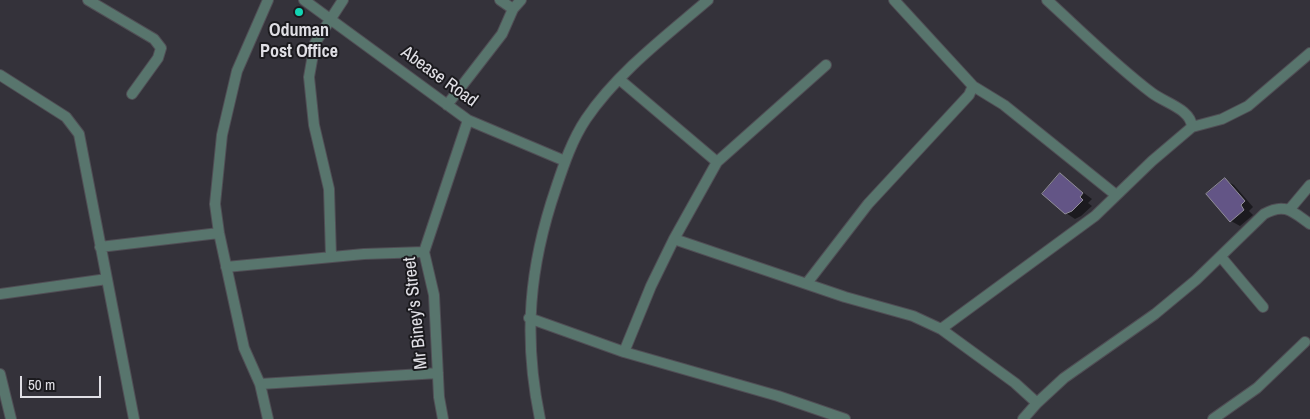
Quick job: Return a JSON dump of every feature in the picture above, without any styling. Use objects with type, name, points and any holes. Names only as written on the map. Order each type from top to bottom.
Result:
[{"type":"street","points":[[88,0],[154,39],[161,48],[158,58],[132,94]]},
{"type":"street","points":[[268,0],[237,71],[222,135],[216,190],[219,233],[244,348],[260,384],[268,419]]},
{"type":"street","name":"Abease Road","points":[[304,0],[468,120],[565,161]]},
{"type":"street","points":[[331,257],[329,189],[314,125],[309,77],[315,43],[343,0]]},
{"type":"street","points":[[500,0],[514,9]]},
{"type":"street","points":[[447,105],[502,34],[514,9],[521,0]]},
{"type":"street","points":[[540,419],[533,379],[529,318],[540,236],[573,140],[587,118],[619,79],[708,0]]},
{"type":"street","points":[[894,0],[973,86],[1004,105],[1116,195]]},
{"type":"street","points":[[1047,0],[1152,94],[1187,115],[1192,120],[1192,126]]},
{"type":"street","points":[[941,329],[1073,234],[1192,126],[1222,119],[1248,106],[1310,53]]},
{"type":"street","points":[[624,352],[651,286],[674,239],[717,162],[826,65]]},
{"type":"street","points":[[0,75],[66,117],[79,134],[134,419]]},
{"type":"street","points":[[619,79],[717,162]]},
{"type":"street","points":[[807,283],[850,224],[964,101],[973,86]]},
{"type":"street","name":"Mr Biney’s Street","points":[[443,419],[438,373],[434,295],[424,252],[468,120]]},
{"type":"street","points":[[1288,210],[1310,185]]},
{"type":"street","points":[[1024,419],[1037,403],[1070,374],[1155,314],[1221,257],[1264,214],[1277,208],[1288,210],[1310,224]]},
{"type":"street","points":[[100,247],[219,233]]},
{"type":"street","points":[[674,239],[845,297],[913,316],[941,329],[1015,383],[1037,403]]},
{"type":"street","points":[[226,267],[331,257],[424,252]]},
{"type":"street","points":[[1221,257],[1263,306]]},
{"type":"street","points":[[0,294],[107,279]]},
{"type":"street","points":[[529,318],[624,352],[778,396],[845,419]]},
{"type":"street","points":[[1213,419],[1257,388],[1305,342]]},
{"type":"street","points":[[260,384],[438,373]]},
{"type":"street","points":[[0,374],[11,419]]},
{"type":"building","points":[[1060,173],[1083,193],[1080,197],[1083,200],[1072,211],[1065,214],[1042,194]]},
{"type":"building","points":[[1225,178],[1245,201],[1241,205],[1244,210],[1230,222],[1206,194]]},
{"type":"place","name":"Oduman Post Office","points":[[299,12]]}]
